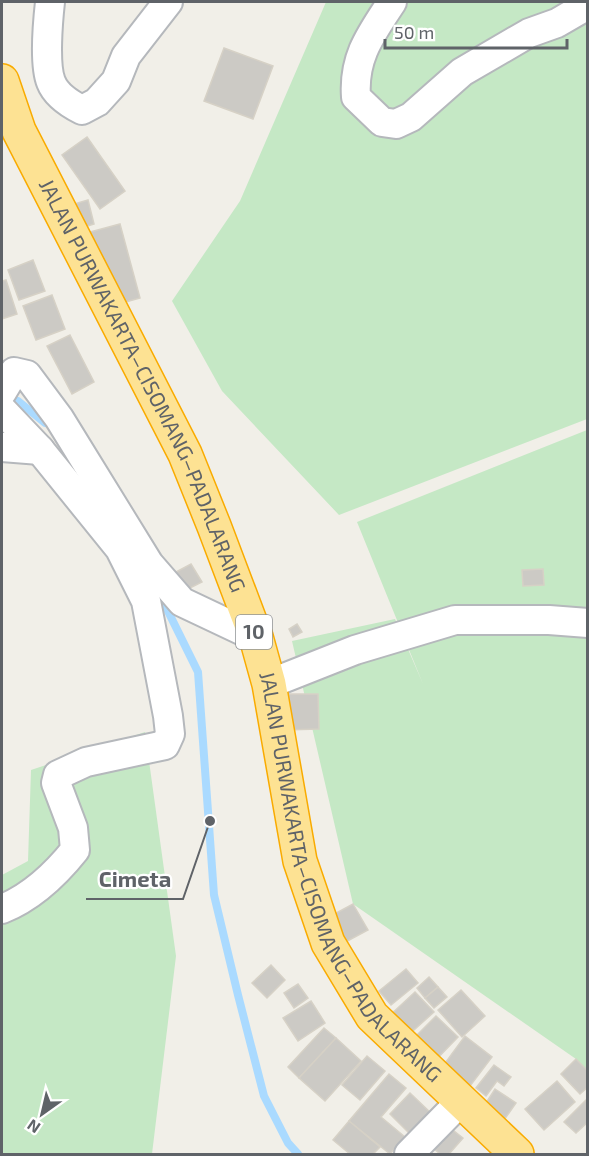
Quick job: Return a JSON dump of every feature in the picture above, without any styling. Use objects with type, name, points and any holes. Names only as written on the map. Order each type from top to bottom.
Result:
[{"type":"highway","name":"JALAN PURWAKARTA–CISOMANG–PADALARANG","points":[[2,81],[10,130],[185,454],[256,637],[269,684],[300,861],[328,943],[372,1016],[517,1155]]},
{"type":"street","points":[[50,2],[47,28],[51,82],[66,102],[82,110],[97,102],[116,81],[126,56],[168,2]]},
{"type":"street","points":[[392,2],[362,52],[354,74],[356,97],[382,122],[396,124],[411,117],[462,72],[529,33],[557,23],[588,5]]},
{"type":"street","points":[[2,909],[18,903],[45,883],[75,850],[73,828],[56,783],[58,774],[86,762],[165,745],[170,734],[159,660],[146,601],[120,549],[40,450],[2,396],[15,372],[27,375],[59,418],[149,564],[182,602],[256,637]]},
{"type":"street","points":[[2,447],[40,450]]},
{"type":"street","points":[[269,684],[336,657],[455,620],[549,620],[588,623]]},
{"type":"street","points":[[410,1155],[460,1102]]},
{"type":"green space","points":[[326,2],[587,2],[587,419],[339,515],[222,391],[172,301],[240,201]]},
{"type":"green space","points":[[587,430],[587,1070],[576,1059],[353,904],[292,641],[395,619],[423,684],[357,522]]},
{"type":"green space","points":[[145,732],[176,956],[152,1154],[2,1154],[2,875],[28,861],[31,770]]},
{"type":"building","points":[[224,48],[273,66],[253,119],[204,101]]},
{"type":"building","points":[[87,137],[125,191],[100,209],[62,155]]},
{"type":"building","points":[[88,200],[94,224],[78,229],[71,205]]},
{"type":"building","points":[[120,224],[140,298],[111,306],[90,232]]},
{"type":"building","points":[[33,260],[45,291],[19,300],[8,270]]},
{"type":"building","points":[[6,280],[17,314],[2,319],[2,281]]},
{"type":"building","points":[[52,295],[65,329],[36,340],[23,306]]},
{"type":"building","points":[[70,335],[94,382],[72,394],[47,346]]},
{"type":"building","points":[[191,564],[202,582],[184,591],[174,573]]},
{"type":"building","points":[[543,569],[544,585],[523,586],[522,570]]},
{"type":"building","points":[[297,624],[302,632],[293,637],[289,629]]},
{"type":"building","points":[[283,694],[318,694],[319,729],[283,730]]},
{"type":"building","points":[[353,904],[368,930],[340,945],[325,919]]},
{"type":"building","points":[[271,965],[285,980],[267,998],[252,983]]},
{"type":"building","points":[[406,969],[418,983],[391,1005],[379,991]]},
{"type":"building","points":[[429,977],[438,987],[425,998],[417,988]]},
{"type":"building","points":[[298,984],[308,998],[294,1008],[284,993]]},
{"type":"building","points":[[438,987],[447,997],[434,1008],[425,998]]},
{"type":"building","points":[[461,990],[485,1016],[462,1037],[438,1010]]},
{"type":"building","points":[[415,992],[434,1012],[405,1038],[387,1018]]},
{"type":"building","points":[[311,1001],[325,1023],[298,1041],[283,1018]]},
{"type":"building","points":[[436,1016],[458,1037],[429,1067],[407,1045]]},
{"type":"building","points":[[324,1028],[336,1038],[299,1078],[288,1067]]},
{"type":"building","points":[[465,1036],[492,1057],[467,1090],[440,1070]]},
{"type":"building","points":[[336,1038],[361,1061],[325,1101],[299,1078]]},
{"type":"building","points":[[367,1056],[385,1071],[360,1100],[342,1085]]},
{"type":"building","points":[[576,1059],[588,1071],[588,1087],[580,1094],[561,1074]]},
{"type":"building","points":[[494,1065],[511,1077],[504,1086],[497,1081],[486,1096],[476,1088]]},
{"type":"building","points":[[389,1074],[406,1088],[381,1117],[405,1137],[390,1154],[349,1121]]},
{"type":"building","points":[[557,1081],[575,1102],[544,1130],[525,1109]]},
{"type":"building","points":[[495,1089],[516,1103],[504,1120],[484,1106]]},
{"type":"building","points":[[410,1093],[433,1115],[413,1137],[390,1114]]},
{"type":"building","points":[[588,1098],[588,1122],[576,1133],[564,1122]]},
{"type":"building","points":[[349,1121],[380,1147],[373,1154],[350,1154],[333,1140]]},
{"type":"building","points":[[449,1127],[463,1138],[449,1154],[440,1154],[432,1147]]},
{"type":"waterway","points":[[6,397],[18,401],[45,423]]},
{"type":"waterway","points":[[160,595],[198,672],[214,895],[238,995],[264,1096],[288,1143],[298,1154]]},
{"type":"place","name":"Cimeta","points":[[210,821]]}]
